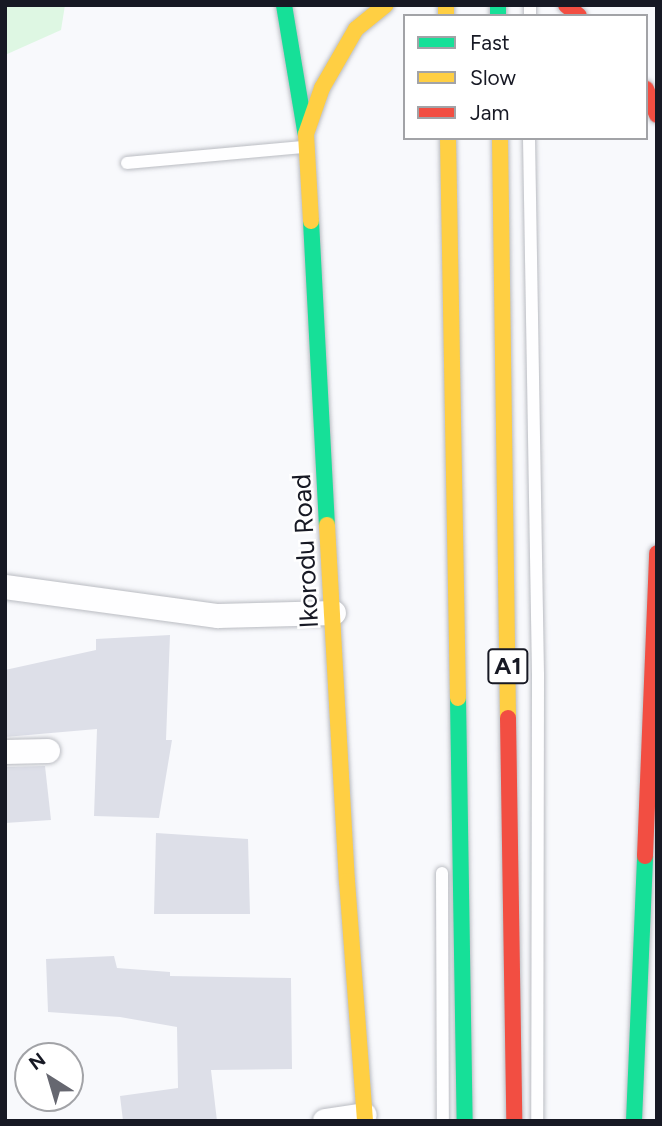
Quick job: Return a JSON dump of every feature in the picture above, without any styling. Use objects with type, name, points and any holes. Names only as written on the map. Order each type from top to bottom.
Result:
[{"type":"main road","points":[[284,5],[306,140]]},
{"type":"main road","name":"Ikorodu Road","points":[[365,1118],[347,881],[306,140],[322,88],[356,29],[386,5]]},
{"type":"main road","points":[[648,93],[656,109]]},
{"type":"main road","name":"A1","points":[[448,140],[465,1121]]},
{"type":"main road","name":"A1","points":[[500,140],[514,1121]]},
{"type":"main road","points":[[634,1121],[649,990],[657,553]]},
{"type":"street","points":[[5,587],[218,616],[334,613]]},
{"type":"street","points":[[5,752],[48,751]]},
{"type":"street","points":[[326,1121],[365,1118]]},
{"type":"lane","points":[[127,163],[306,140]]},
{"type":"lane","points":[[530,140],[538,676],[537,1121]]},
{"type":"lane","points":[[442,857],[443,1121]]},
{"type":"green space","points":[[5,5],[65,5],[61,30],[5,55]]},
{"type":"building","points":[[170,635],[166,740],[172,740],[159,818],[94,816],[97,729],[5,737],[5,670],[96,650],[96,639]]},
{"type":"building","points":[[45,766],[51,820],[5,823],[5,767]]},
{"type":"building","points":[[156,833],[248,839],[250,914],[154,914]]},
{"type":"building","points":[[114,956],[117,968],[170,972],[170,976],[291,978],[292,1069],[211,1070],[217,1121],[123,1121],[120,1096],[178,1088],[177,1027],[120,1017],[48,1012],[46,959]]},
{"type":"traffic: fast","points":[[284,5],[305,131]]},
{"type":"traffic: fast","points":[[498,5],[498,14]]},
{"type":"traffic: fast","points":[[311,221],[327,525]]},
{"type":"traffic: fast","points":[[458,698],[465,1121]]},
{"type":"traffic: fast","points":[[634,1121],[645,856]]},
{"type":"traffic: slow","points":[[311,221],[306,134],[322,88],[356,29],[386,5]]},
{"type":"traffic: slow","points":[[446,5],[446,14]]},
{"type":"traffic: slow","points":[[448,140],[458,698]]},
{"type":"traffic: slow","points":[[500,140],[508,718]]},
{"type":"traffic: slow","points":[[327,525],[347,881],[365,1121]]},
{"type":"traffic: jam","points":[[566,5],[577,14]]},
{"type":"traffic: jam","points":[[648,94],[657,115]]},
{"type":"traffic: jam","points":[[645,856],[657,553]]},
{"type":"traffic: jam","points":[[508,718],[514,1121]]}]
